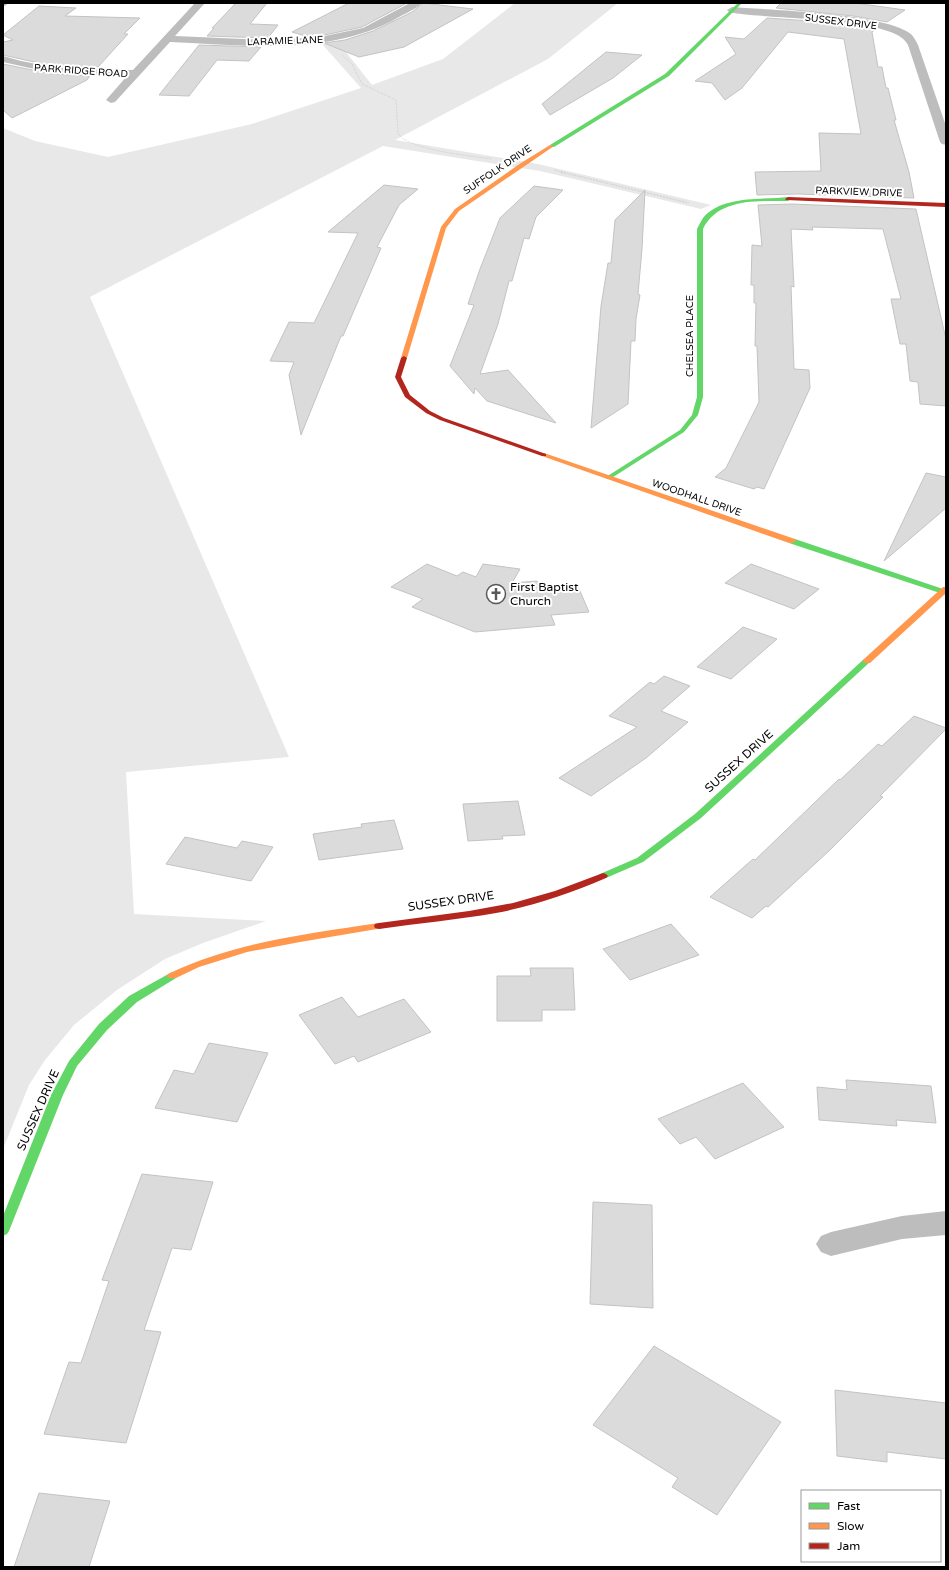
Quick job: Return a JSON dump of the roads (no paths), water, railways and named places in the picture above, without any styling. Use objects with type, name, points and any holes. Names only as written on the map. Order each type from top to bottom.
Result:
[{"type":"street","points":[[111,100],[169,39],[200,3]]},
{"type":"street","name":"LARAMIE LANE","points":[[169,39],[272,42],[321,40],[367,30],[417,3]]},
{"type":"street","name":"SUSSEX DRIVE","points":[[736,6],[880,26],[907,36],[914,46],[946,142]]},
{"type":"street","name":"SUFFOLK DRIVE","points":[[442,419],[428,412],[407,396],[398,377],[443,228],[457,210],[523,164],[667,76],[736,6]]},
{"type":"street","name":"PARK RIDGE ROAD","points":[[3,59],[43,69],[137,73]]},
{"type":"street","name":"PARKVIEW DRIVE","points":[[770,199],[946,205]]},
{"type":"street","name":"CHELSEA PLACE","points":[[608,478],[682,431],[695,415],[700,397],[700,228],[702,221],[717,209],[731,204],[770,199]]},
{"type":"street","name":"WOODHALL DRIVE","points":[[442,419],[608,478],[945,591]]},
{"type":"street","name":"SUSSEX DRIVE","points":[[3,1231],[56,1095],[74,1064],[103,1027],[133,999],[155,984],[190,966],[243,949],[399,922],[483,912],[528,902],[583,885],[640,860],[698,816],[945,591]]},
{"type":"street","points":[[831,1244],[902,1228],[946,1222]]},
{"type":"place","name":"First Baptist Church","points":[[496,594]]}]
